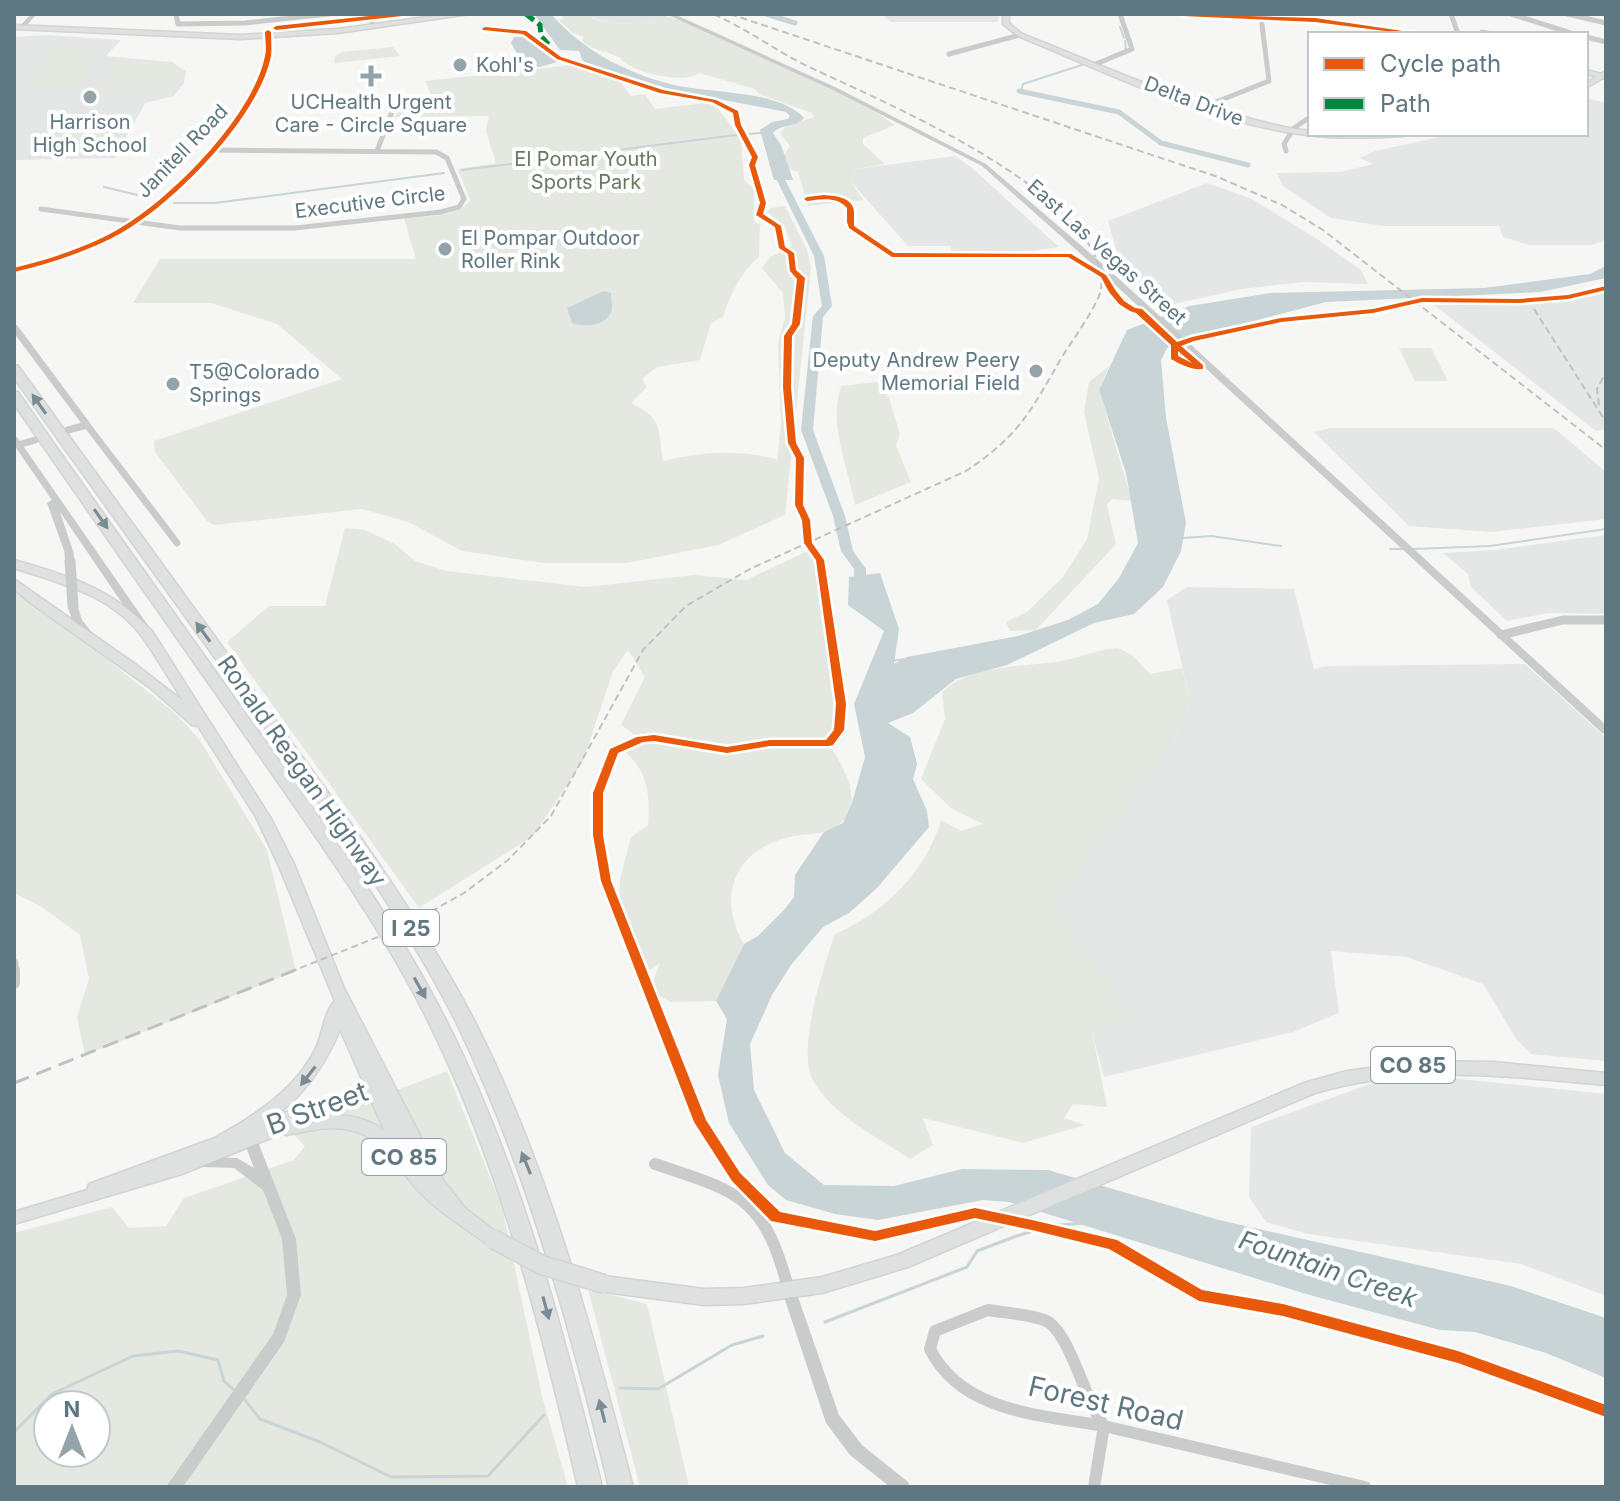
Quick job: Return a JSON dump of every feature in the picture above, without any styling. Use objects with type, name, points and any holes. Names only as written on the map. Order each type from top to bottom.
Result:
[{"type":"highway","name":"I 25","points":[[14,369],[62,441]]},
{"type":"highway","name":"I 25","points":[[14,395],[62,441]]},
{"type":"highway","name":"Ronald Reagan Highway","points":[[62,441],[356,884],[429,1006],[496,1154],[523,1231],[560,1361],[590,1487]]},
{"type":"highway","name":"Ronald Reagan Highway","points":[[62,441],[329,805],[401,913],[468,1028],[511,1124],[555,1242],[621,1487]]},
{"type":"main road","points":[[19,25],[172,36],[279,38],[431,14]]},
{"type":"main road","points":[[268,37],[372,25],[390,29],[404,23],[466,14]]},
{"type":"main road","points":[[1006,14],[1006,24],[1020,35]]},
{"type":"main road","points":[[1183,14],[1261,17],[1401,32]]},
{"type":"main road","name":"Delta Drive","points":[[1020,35],[1206,106],[1291,132],[1308,133]]},
{"type":"main road","name":"Delta Drive","points":[[1341,136],[1370,136]]},
{"type":"main road","points":[[14,564],[105,594],[129,612],[147,634],[263,817],[286,864],[337,997],[330,1040],[305,1081],[273,1111],[224,1141]]},
{"type":"main road","points":[[14,583],[57,621],[161,687],[206,731]]},
{"type":"main road","name":"CO 85","points":[[337,997],[409,1167],[427,1189],[493,1239],[542,1265],[604,1284],[704,1297],[789,1291],[901,1262],[1310,1088],[1380,1069],[1452,1066],[1606,1079]]},
{"type":"main road","name":"CO 85","points":[[377,1088],[437,1185],[458,1212]]},
{"type":"main road","name":"B Street","points":[[14,1217],[130,1186],[287,1128],[377,1088]]},
{"type":"main road","name":"B Street","points":[[14,1217],[377,1088]]},
{"type":"main road","points":[[287,1128],[331,1120],[361,1124],[387,1140],[409,1167]]},
{"type":"street","points":[[19,25],[34,14]]},
{"type":"street","points":[[176,14],[178,24],[253,22],[326,14]]},
{"type":"street","points":[[213,14],[216,24]]},
{"type":"street","points":[[250,14],[253,22]]},
{"type":"street","points":[[366,14],[372,25]]},
{"type":"street","name":"East Las Vegas Street","points":[[669,14],[821,83],[977,160],[1606,731]]},
{"type":"street","points":[[1096,64],[1132,49],[1120,14]]},
{"type":"street","points":[[1511,14],[1535,25],[1565,32]]},
{"type":"street","points":[[1567,14],[1606,23]]},
{"type":"street","points":[[1206,106],[1269,81],[1261,17]]},
{"type":"street","name":"Janitell Road","points":[[14,270],[88,246],[133,223],[156,206],[211,150],[249,105],[267,66],[271,20]]},
{"type":"street","points":[[949,54],[1020,35]]},
{"type":"street","points":[[377,151],[395,104]]},
{"type":"street","points":[[1286,151],[1284,144],[1291,132],[1298,122],[1308,118]]},
{"type":"street","name":"Executive Circle","points":[[41,209],[180,228],[285,229],[441,212],[462,205],[463,196],[443,154],[211,150]]},
{"type":"street","points":[[14,327],[177,543]]},
{"type":"street","points":[[62,441],[87,425]]},
{"type":"street","points":[[35,440],[16,442],[147,634]]},
{"type":"street","points":[[42,481],[57,512],[69,554],[73,607],[81,627],[117,657]]},
{"type":"street","points":[[1501,635],[1563,620],[1606,620]]},
{"type":"street","points":[[14,963],[14,983]]},
{"type":"street","points":[[174,1487],[279,1337],[294,1295],[289,1239],[251,1142]]},
{"type":"street","points":[[194,1163],[219,1160],[237,1163],[269,1187]]},
{"type":"street","points":[[655,1164],[724,1188],[761,1213],[775,1236],[789,1291],[832,1418],[856,1450],[902,1487]]},
{"type":"street","name":"Forest Road","points":[[1105,1427],[1093,1412],[1059,1330],[1046,1320],[988,1310],[935,1331],[930,1349],[938,1365],[961,1388],[986,1399],[1052,1417],[1365,1487]]},
{"type":"street","points":[[1094,1487],[1105,1427]]},
{"type":"shaded area","points":[[593,14],[637,14],[662,17],[665,22],[612,24],[591,17]]},
{"type":"shaded area","points":[[886,14],[999,14],[998,22],[891,22],[885,18]]},
{"type":"shaded area","name":"Harrison High School","points":[[47,35],[121,40],[106,56],[172,62],[186,71],[184,83],[174,96],[145,103],[115,158],[14,160],[14,37]]},
{"type":"shaded area","points":[[1588,98],[1606,103],[1606,240],[1592,245],[1529,245],[1503,237],[1499,226],[1384,226],[1331,218],[1283,186],[1277,173],[1340,172],[1373,164],[1360,158],[1375,151],[1445,136],[1588,136]]},
{"type":"shaded area","points":[[955,156],[1059,247],[1018,253],[951,253],[950,246],[908,246],[852,183],[855,169]]},
{"type":"shaded area","points":[[1207,183],[1252,199],[1317,239],[1361,270],[1368,284],[1304,282],[1242,289],[1160,307],[1124,278],[1108,221]]},
{"type":"shaded area","points":[[1606,286],[1606,429],[1596,431],[1434,305],[1558,298]]},
{"type":"shaded area","points":[[1331,428],[1554,428],[1606,472],[1606,519],[1491,532],[1409,526],[1314,432]]},
{"type":"shaded area","points":[[1606,535],[1606,614],[1548,613],[1507,621],[1471,587],[1468,574],[1443,553],[1494,550]]},
{"type":"shaded area","points":[[1187,587],[1294,589],[1314,669],[1327,666],[1525,664],[1606,738],[1606,1061],[1531,1054],[1517,1040],[1483,984],[1407,957],[1331,951],[1339,1013],[1293,1032],[1104,1077],[1092,1032],[1133,1019],[1053,908],[1175,739],[1190,701],[1167,600]]},
{"type":"shaded area","points":[[1389,1077],[1461,1079],[1606,1094],[1606,1296],[1521,1264],[1308,1234],[1266,1222],[1249,1197],[1251,1127]]},
{"type":"green space","points":[[562,14],[593,14],[591,18],[612,24],[664,22],[661,17],[637,14],[658,14],[691,23],[856,99],[895,125],[863,138],[863,144],[885,164],[855,169],[852,183],[863,200],[808,206],[798,172],[789,169],[784,155],[790,146],[780,133],[786,126],[814,117],[812,113],[761,95],[752,88],[699,73],[674,78],[642,71],[583,42],[583,37],[573,33],[559,20],[563,19]]},
{"type":"green space","points":[[88,42],[103,49],[77,84],[43,87],[24,80],[52,44]]},
{"type":"green space","points":[[393,47],[400,56],[334,63],[335,56],[342,52]]},
{"type":"green space","points":[[114,59],[174,65],[181,70],[175,90],[94,90]]},
{"type":"green space","name":"El Pomar Youth Sports Park","points":[[572,65],[620,81],[631,96],[645,94],[655,109],[713,102],[741,139],[744,180],[754,189],[754,222],[760,224],[759,257],[737,284],[723,317],[711,323],[700,360],[657,367],[642,379],[647,387],[631,403],[654,420],[663,461],[692,455],[733,453],[776,459],[777,463],[781,421],[778,342],[785,318],[783,293],[762,268],[770,257],[792,246],[784,225],[767,212],[771,208],[785,206],[807,250],[811,268],[785,515],[718,545],[627,563],[544,563],[462,551],[408,522],[362,509],[214,525],[207,521],[155,452],[154,441],[342,379],[277,324],[211,303],[133,303],[160,259],[416,259],[404,218],[440,215],[465,206],[470,200],[458,169],[496,163],[486,131],[489,116],[395,117],[401,101],[432,97],[425,81]]},
{"type":"green space","points":[[90,112],[126,112],[105,143],[67,143]]},
{"type":"green space","points":[[1399,348],[1431,348],[1448,381],[1415,381]]},
{"type":"green space","points":[[1109,366],[1099,390],[1132,501],[1112,499],[1107,505],[1116,544],[1036,630],[1010,631],[1006,622],[1027,612],[1063,577],[1087,539],[1099,478],[1084,412],[1089,382]]},
{"type":"green space","points":[[877,382],[889,398],[900,434],[896,445],[911,482],[855,505],[840,446],[838,401],[841,386]]},
{"type":"green space","points":[[345,528],[365,530],[395,544],[415,561],[446,571],[586,587],[694,575],[746,580],[812,549],[820,560],[841,704],[839,730],[829,744],[847,779],[851,803],[848,814],[827,831],[771,843],[744,864],[736,877],[732,909],[744,944],[716,1001],[671,1002],[649,991],[660,963],[643,975],[619,914],[620,879],[631,837],[648,825],[649,815],[644,777],[626,753],[640,738],[621,725],[645,677],[628,650],[613,671],[583,761],[533,836],[419,908],[227,642],[269,606],[325,606]]},
{"type":"green space","points":[[14,585],[177,715],[199,739],[267,850],[296,971],[85,1055],[77,1017],[89,979],[80,935],[42,907],[14,893]]},
{"type":"green space","points":[[1118,648],[1132,655],[1150,674],[1182,668],[1190,701],[1175,739],[1054,908],[1133,1019],[1092,1032],[1107,1107],[1073,1104],[1064,1118],[1085,1125],[1023,1143],[923,1118],[933,1145],[910,1159],[844,1115],[821,1093],[813,1080],[809,1066],[810,1028],[835,934],[886,903],[914,874],[941,820],[961,831],[983,824],[952,809],[921,779],[945,719],[942,692],[954,683],[981,672],[1056,662]]},
{"type":"green space","points":[[447,1071],[502,1207],[542,1396],[568,1487],[14,1487],[14,1233],[112,1207],[129,1228],[166,1226],[184,1198],[294,1160],[305,1146],[290,1131]]},
{"type":"green space","points":[[588,1289],[647,1304],[689,1487],[640,1487]]},
{"type":"water","points":[[534,14],[551,14],[593,50],[643,76],[679,86],[746,94],[793,109],[804,118],[773,133],[781,145],[793,180],[774,180],[760,130],[772,122],[788,119],[790,116],[786,112],[672,90],[584,64],[579,51],[560,50]]},
{"type":"water","points":[[514,37],[523,37],[557,62],[540,67],[523,64],[511,43]]},
{"type":"water","points":[[1606,266],[1606,278],[1540,292],[1326,302],[1219,330],[1167,348],[1161,360],[1166,418],[1186,523],[1181,551],[1163,587],[1134,614],[1094,623],[1007,665],[956,679],[913,713],[888,723],[910,737],[917,764],[913,779],[927,811],[929,827],[877,888],[849,913],[823,927],[791,965],[772,995],[750,1044],[754,1090],[785,1153],[824,1185],[894,1186],[962,1169],[1048,1170],[1219,1220],[1511,1286],[1606,1318],[1606,1378],[1546,1353],[1475,1332],[1440,1330],[1306,1294],[1009,1202],[983,1200],[878,1220],[835,1214],[786,1200],[768,1185],[729,1123],[718,1075],[727,1019],[716,1001],[744,944],[758,936],[794,897],[795,875],[824,832],[843,823],[852,803],[865,757],[854,704],[884,631],[848,605],[849,577],[880,573],[899,629],[894,664],[907,657],[1018,636],[1068,620],[1098,604],[1119,578],[1138,543],[1126,473],[1099,390],[1127,330],[1190,306],[1270,293],[1484,288],[1590,274]]},
{"type":"water","points":[[604,291],[611,293],[612,310],[607,318],[593,325],[572,323],[567,308]]},
{"type":"waterway","points":[[766,14],[795,23]]},
{"type":"waterway","points":[[1120,27],[1124,38]]},
{"type":"waterway","points":[[1125,41],[1126,51]]},
{"type":"waterway","points":[[1021,92],[1023,84],[1085,64]]},
{"type":"waterway","points":[[1019,91],[1119,112],[1161,143],[1248,165]]},
{"type":"waterway","points":[[746,134],[761,133]]},
{"type":"waterway","points":[[586,154],[736,135]]},
{"type":"waterway","points":[[462,170],[572,156]]},
{"type":"waterway","name":"Fountain Creek","points":[[773,164],[819,256],[827,306],[818,316],[807,430],[839,516],[847,551],[860,569],[860,592]]},
{"type":"waterway","points":[[174,203],[215,203],[444,173]]},
{"type":"waterway","points":[[104,187],[150,198]]},
{"type":"waterway","points":[[1413,549],[1490,546],[1606,529]]},
{"type":"waterway","points":[[1183,538],[1211,536],[1281,546]]},
{"type":"waterway","points":[[1390,549],[1402,549]]},
{"type":"waterway","points":[[891,661],[905,659]]},
{"type":"waterway","points":[[825,1322],[967,1267],[977,1251],[1047,1226],[1084,1223]]},
{"type":"waterway","points":[[620,1388],[658,1389],[732,1345],[763,1336]]},
{"type":"waterway","points":[[14,1432],[52,1394],[133,1356],[178,1351],[218,1360],[224,1381],[234,1390]]},
{"type":"waterway","points":[[245,1400],[260,1419],[320,1442],[391,1477],[488,1476],[544,1415]]},
{"type":"railway","points":[[293,971],[403,927],[464,893],[508,860],[551,816],[643,650],[686,606],[750,569],[966,471],[984,458],[1012,434],[1032,408],[1099,296],[1101,289],[1094,253],[1068,219],[1030,185],[931,125],[803,64],[713,14]]},
{"type":"railway","points":[[730,14],[1218,177],[1282,205],[1323,230],[1606,450]]},
{"type":"railway","points":[[1534,309],[1606,422]]},
{"type":"railway","points":[[1599,405],[1597,389],[1606,372]]},
{"type":"railway","points":[[14,1083],[293,971]]},
{"type":"marked path","points":[[526,14],[540,25],[541,36],[549,45]]},
{"type":"cycle path","points":[[276,28],[402,14]]},
{"type":"cycle path","points":[[1183,14],[1315,20],[1405,32]]},
{"type":"cycle path","points":[[485,29],[524,32],[559,58],[662,92],[714,101],[736,112],[738,125],[755,157],[752,165],[763,203],[759,215],[778,226],[782,248],[791,253],[793,271],[801,278],[796,324],[788,336],[787,387],[792,443],[800,458],[799,505],[806,520],[808,543],[820,560],[841,704],[839,730],[829,743],[770,743],[727,750],[654,738],[641,739],[614,751],[598,793],[598,835],[606,881],[700,1122],[736,1177],[776,1217],[875,1236],[975,1213],[1112,1244],[1199,1295],[1283,1310],[1458,1357],[1606,1411]]},
{"type":"cycle path","points":[[14,270],[60,257],[105,239],[133,223],[175,189],[200,165],[244,109],[260,81],[269,55],[268,32]]},
{"type":"cycle path","points":[[807,199],[843,200],[850,208],[851,227],[892,255],[1069,255],[1104,276],[1122,302],[1139,311],[1140,312],[1200,367],[1187,365],[1174,357],[1174,346],[1192,339],[1281,320],[1373,311],[1422,300],[1519,301],[1568,297],[1606,288]]},
{"type":"place","name":"Kohl's","points":[[460,65]]},
{"type":"place","name":"UCHealth Urgent Care - Circle Square","points":[[371,76]]},
{"type":"place","name":"Harrison High School","points":[[90,97]]},
{"type":"place","name":"El Pompar Outdoor Roller Rink","points":[[445,249]]},
{"type":"place","name":"Deputy Andrew Peery Memorial Field","points":[[1036,371]]},
{"type":"place","name":"T5@Colorado Springs","points":[[173,384]]}]
